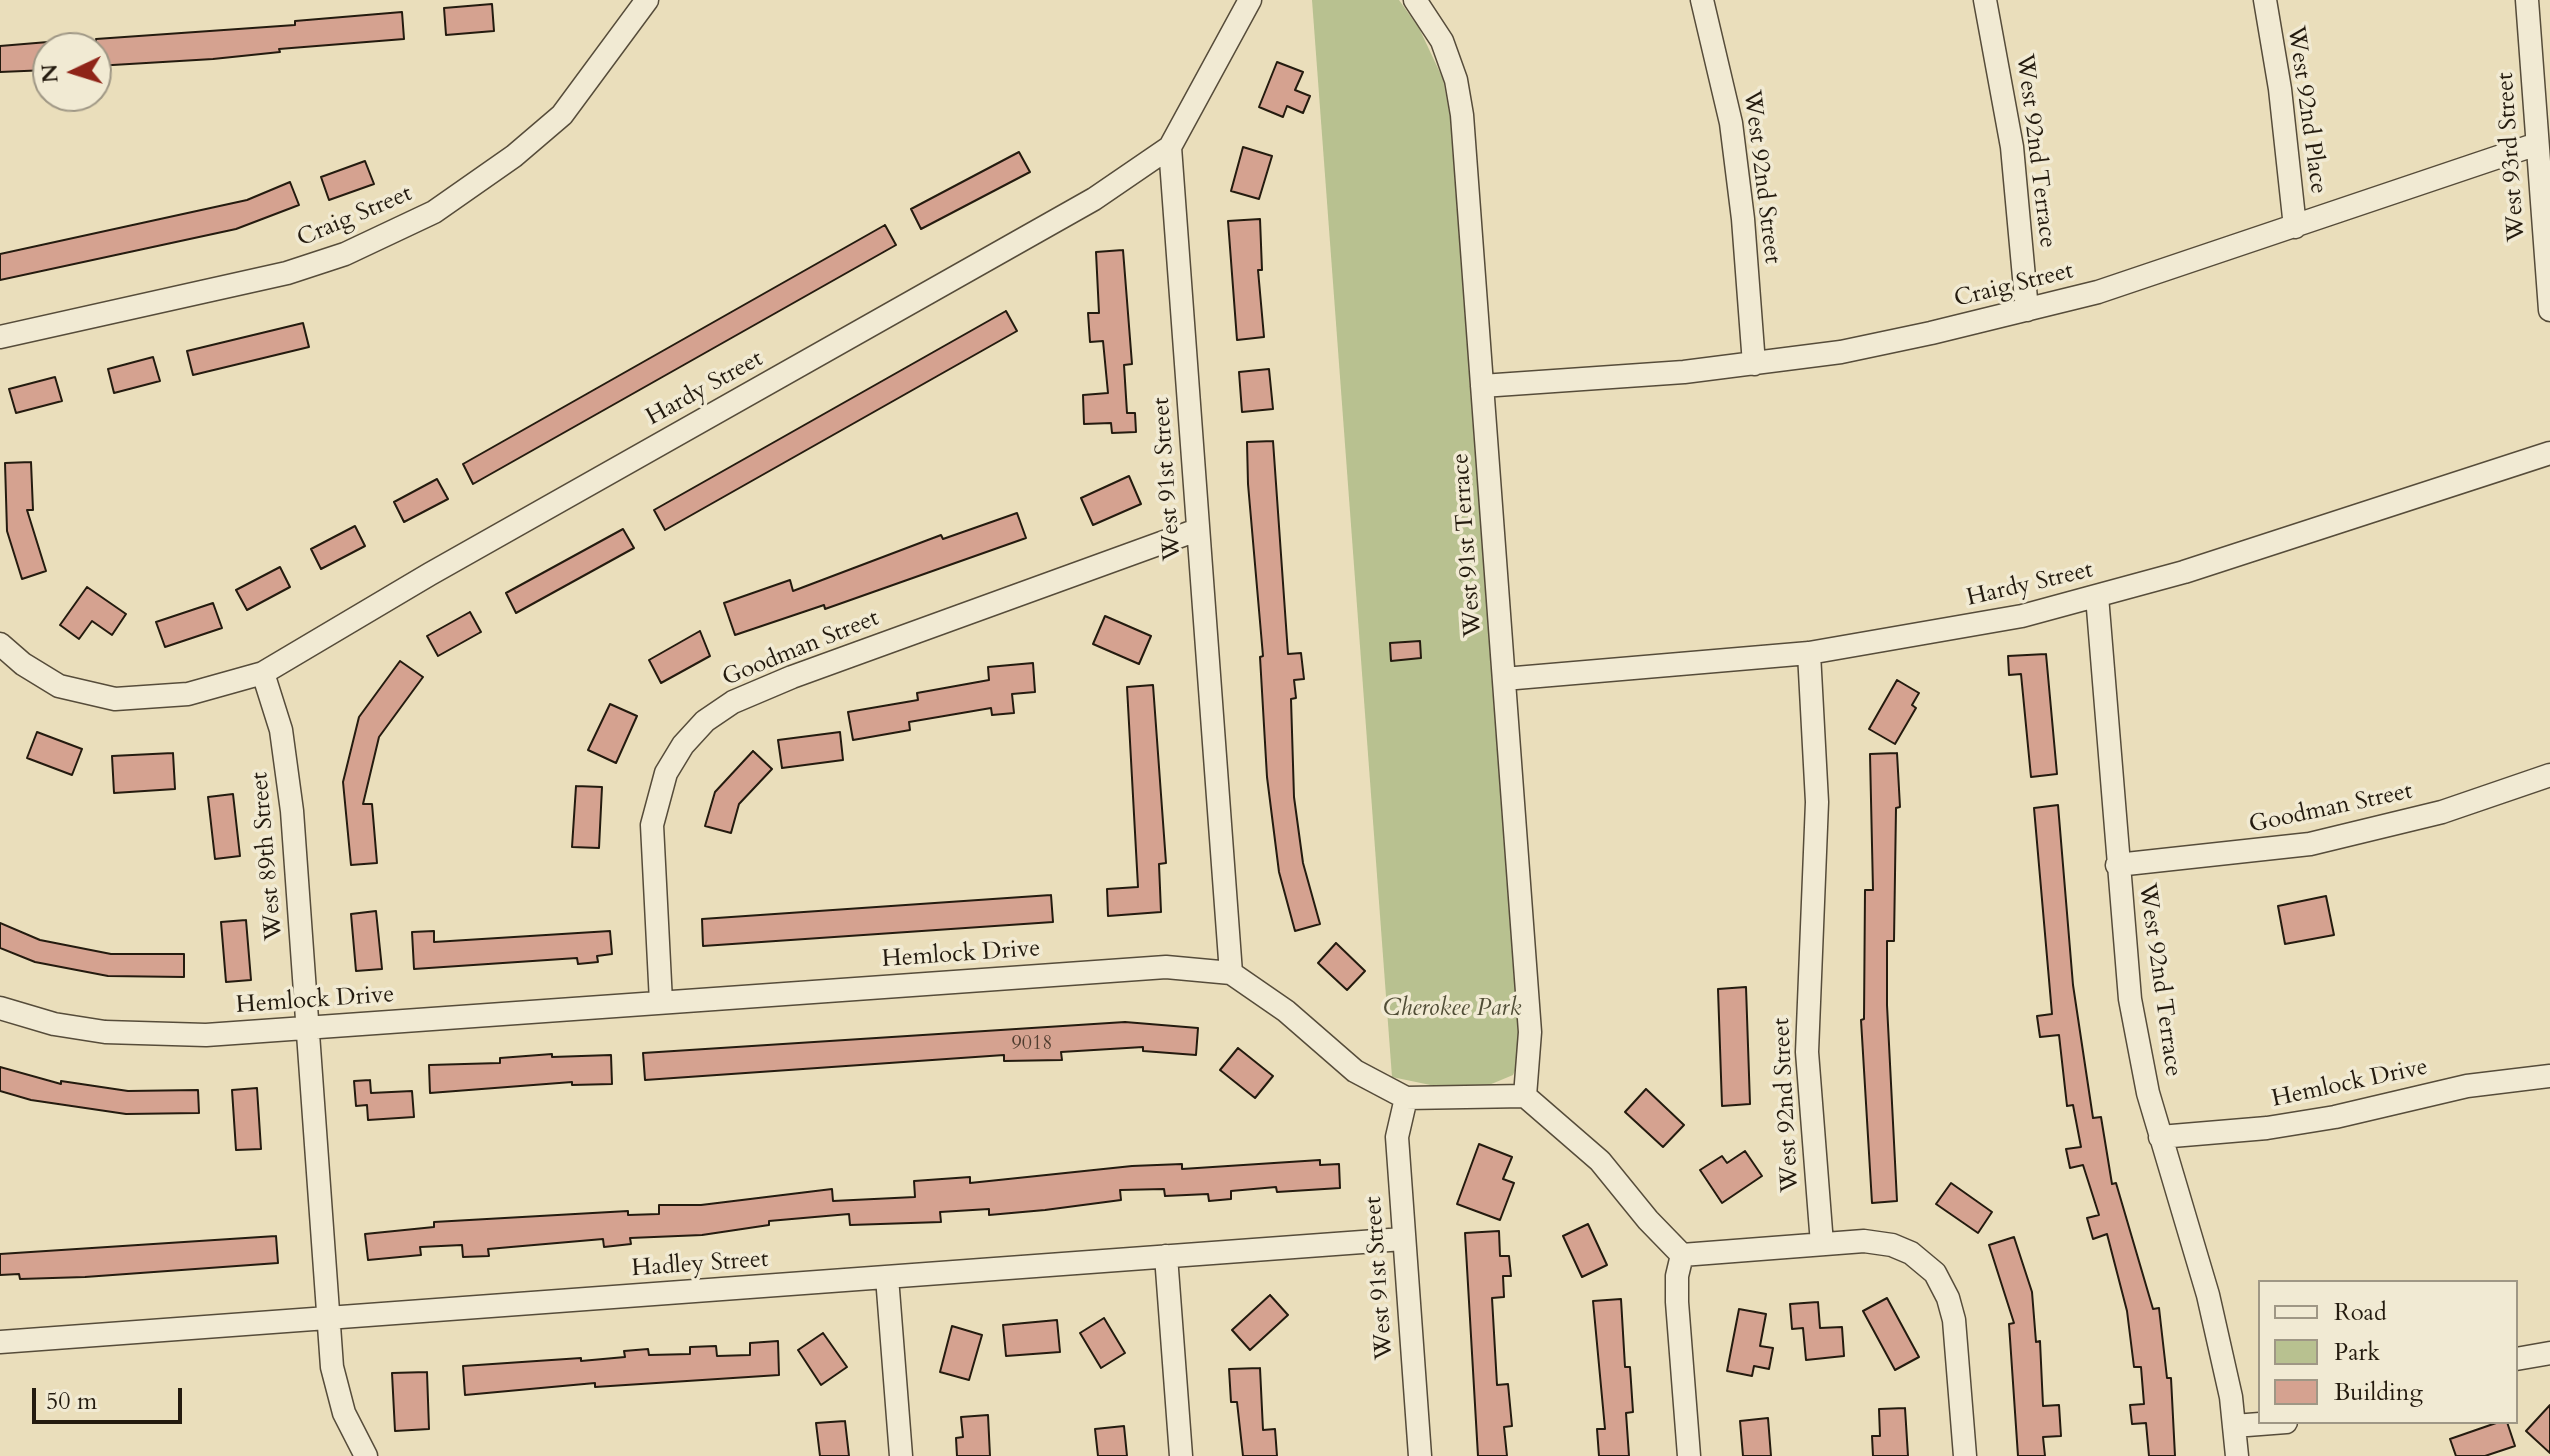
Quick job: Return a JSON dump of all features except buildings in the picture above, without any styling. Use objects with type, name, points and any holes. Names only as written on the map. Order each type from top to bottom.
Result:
[{"type":"street","name":"Craig Street","points":[[0,337],[287,273],[345,254],[434,212],[514,156],[562,115],[647,0]]},
{"type":"street","points":[[1170,147],[1250,0]]},
{"type":"street","name":"West 91st Terrace","points":[[1415,0],[1442,41],[1456,80],[1462,115],[1530,1032],[1525,1096]]},
{"type":"street","name":"West 92nd Street","points":[[1702,0],[1731,123],[1743,219],[1754,364]]},
{"type":"street","name":"West 92nd Terrace","points":[[1985,0],[2012,147],[2027,310]]},
{"type":"street","name":"West 92nd Place","points":[[2265,0],[2280,89],[2295,227]]},
{"type":"street","name":"West 93rd Street","points":[[2527,0],[2550,310]]},
{"type":"street","name":"Craig Street","points":[[1482,386],[1754,364],[1841,352],[2027,310],[2098,292],[2537,144]]},
{"type":"street","name":"West 91st Street","points":[[1170,147],[1231,973]]},
{"type":"street","name":"Hardy Street","points":[[263,673],[458,559],[1094,199],[1170,147]]},
{"type":"street","name":"Hardy Street","points":[[1504,679],[1809,653],[2022,616],[2184,572],[2550,453]]},
{"type":"street","name":"Goodman Street","points":[[661,1002],[652,825],[666,773],[683,745],[705,721],[733,702],[792,677],[1197,530]]},
{"type":"street","name":"West 92nd Terrace","points":[[2097,596],[2130,999],[2160,1137],[2208,1295],[2237,1456]]},
{"type":"street","points":[[0,644],[23,664],[59,686],[115,699],[188,694],[263,673]]},
{"type":"street","name":"West 92nd Street","points":[[1809,653],[1817,802],[1807,1052],[1822,1244]]},
{"type":"street","name":"West 89th Street","points":[[263,673],[281,730],[292,811],[332,1367],[344,1413],[366,1456]]},
{"type":"street","name":"Goodman Street","points":[[2117,865],[2310,844],[2442,812],[2550,775]]},
{"type":"street","name":"Hemlock Drive","points":[[0,1008],[54,1024],[147,1035],[308,1028],[1166,967],[1231,973],[1286,1011],[1355,1071],[1406,1098],[1525,1096]]},
{"type":"street","name":"Hemlock Drive","points":[[2160,1137],[2267,1128],[2335,1117],[2467,1086],[2550,1076]]},
{"type":"street","points":[[1525,1096],[1600,1161],[1648,1220],[1682,1255]]},
{"type":"street","name":"West 91st Street","points":[[1406,1098],[1397,1137],[1420,1456]]},
{"type":"street","name":"Hadley Street","points":[[0,1342],[1403,1239]]},
{"type":"street","points":[[1682,1255],[1864,1241],[1892,1245],[1911,1253],[1935,1273],[1948,1298],[1954,1320],[1965,1456]]},
{"type":"street","points":[[1682,1255],[1677,1276],[1677,1302],[1689,1456]]},
{"type":"street","points":[[1166,1256],[1181,1456]]},
{"type":"street","points":[[887,1277],[901,1456]]},
{"type":"street","points":[[2518,1359],[2550,1353]]},
{"type":"street","points":[[2234,1426],[2260,1424]]},
{"type":"green space","name":"Cherokee Park","points":[[1312,0],[1399,0],[1419,28],[1443,79],[1450,117],[1520,1060],[1513,1075],[1489,1085],[1440,1087],[1392,1077]]}]
